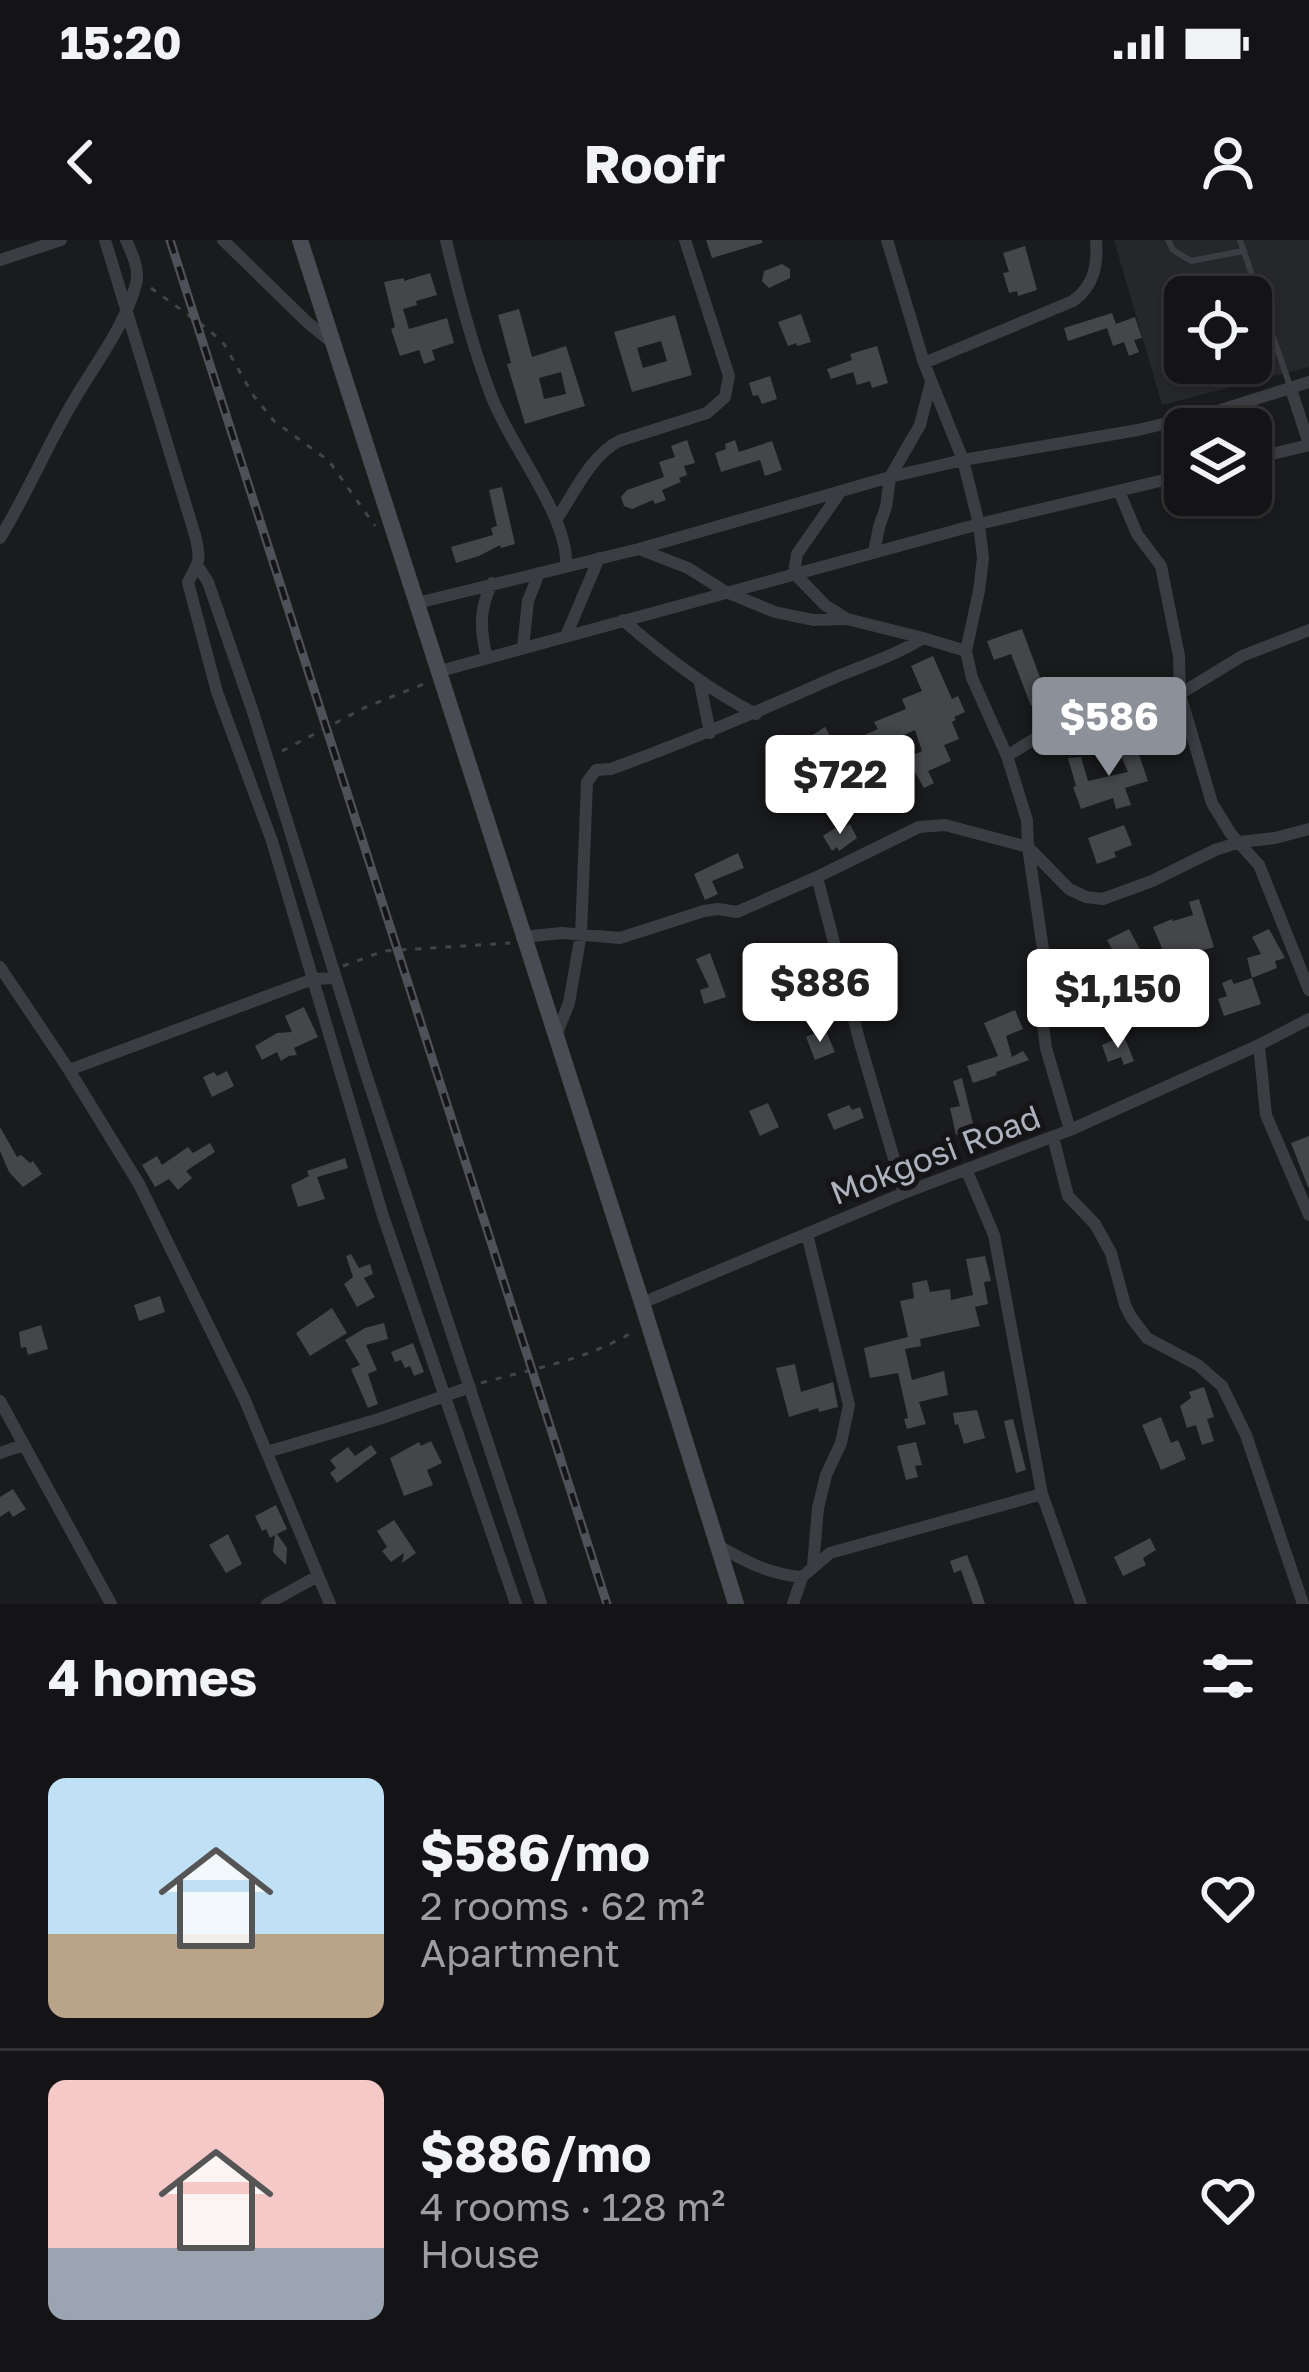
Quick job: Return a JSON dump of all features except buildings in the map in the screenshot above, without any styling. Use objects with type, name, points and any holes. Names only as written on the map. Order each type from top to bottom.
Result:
[{"type":"street","points":[[0,260],[61,240]]},
{"type":"street","points":[[104,240],[195,535],[199,568],[188,582],[217,692],[272,841],[383,1216],[516,1604]]},
{"type":"street","points":[[0,538],[108,346],[139,279],[126,240]]},
{"type":"street","points":[[223,240],[334,343]]},
{"type":"street","points":[[300,240],[736,1604]]},
{"type":"street","points":[[446,240],[492,398],[556,520],[567,549],[566,566]]},
{"type":"street","points":[[556,520],[607,448],[707,413],[725,398],[729,376],[685,240]]},
{"type":"street","points":[[887,240],[924,363],[963,460],[979,524],[983,558],[966,651],[1027,820],[1045,963],[1046,1048],[1070,1130]]},
{"type":"street","points":[[924,363],[1073,301],[1096,269],[1096,240]]},
{"type":"street","points":[[874,552],[890,477],[920,425],[931,381]]},
{"type":"street","points":[[417,603],[639,549],[890,477],[1138,430],[1309,382]]},
{"type":"street","points":[[1272,454],[1309,445],[1291,388]]},
{"type":"street","points":[[440,671],[979,524],[1164,481]]},
{"type":"street","points":[[794,573],[797,554],[842,491]]},
{"type":"street","points":[[1119,491],[1137,534],[1161,566],[1179,656],[1180,694],[1213,803],[1220,819],[1259,865],[1309,989]]},
{"type":"street","points":[[639,549],[790,617],[847,619],[966,651]]},
{"type":"street","points":[[566,636],[599,558]]},
{"type":"street","points":[[199,568],[208,582],[267,758],[542,1604]]},
{"type":"street","points":[[523,648],[528,601],[538,572]]},
{"type":"street","points":[[794,573],[847,619]]},
{"type":"street","points":[[487,658],[481,615],[492,583]]},
{"type":"street","points":[[623,620],[700,682],[757,714]]},
{"type":"street","points":[[1007,756],[1099,704],[1133,696],[1180,694],[1242,656],[1309,630]]},
{"type":"street","points":[[555,1038],[569,1003],[581,934],[587,782],[596,770],[611,769],[710,733],[851,670],[897,655],[923,638]]},
{"type":"street","points":[[700,682],[710,733]]},
{"type":"street","points":[[522,937],[581,934],[620,938],[704,911],[737,912],[919,827],[945,825],[1028,847],[1069,889],[1103,898],[1215,850],[1309,830]]},
{"type":"street","points":[[817,877],[904,1193]]},
{"type":"street","points":[[0,968],[139,1184],[244,1398],[330,1604]]},
{"type":"street","points":[[69,1070],[334,974]]},
{"type":"street","name":"Mokgosi Road","points":[[642,1303],[904,1193],[1070,1130],[1309,1019]]},
{"type":"street","points":[[1259,1046],[1266,1115],[1309,1215]]},
{"type":"street","points":[[1053,1137],[1068,1196],[1095,1224],[1111,1253],[1131,1317],[1148,1338],[1198,1365],[1222,1386],[1246,1435],[1303,1604]]},
{"type":"street","points":[[967,1168],[994,1235],[1042,1494],[1081,1604]]},
{"type":"street","points":[[807,1234],[849,1405],[842,1444],[826,1475],[818,1508],[813,1566]]},
{"type":"street","points":[[267,1452],[470,1387]]},
{"type":"street","points":[[0,1402],[111,1604]]},
{"type":"street","points":[[0,1453],[23,1445]]},
{"type":"street","points":[[793,1604],[802,1577],[830,1553],[1042,1494]]},
{"type":"street","points":[[717,1545],[753,1566],[802,1577]]},
{"type":"street","points":[[267,1604],[318,1576]]},
{"type":"lane","points":[[1168,240],[1173,250],[1191,261],[1244,251]]},
{"type":"lane","points":[[1240,240],[1291,388]]},
{"type":"path","points":[[139,279],[224,344],[263,408],[329,461],[370,522],[380,530],[393,526]]},
{"type":"path","points":[[267,758],[366,707],[422,686],[440,671]]},
{"type":"path","points":[[334,974],[384,951],[506,945],[522,937]]},
{"type":"path","points":[[470,1387],[596,1352],[648,1323]]},
{"type":"shaded area","points":[[1114,240],[1309,240],[1309,367],[1272,377],[1272,276],[1164,276],[1164,384],[1243,384],[1162,405]]},
{"type":"railway","points":[[170,240],[607,1604]]}]
